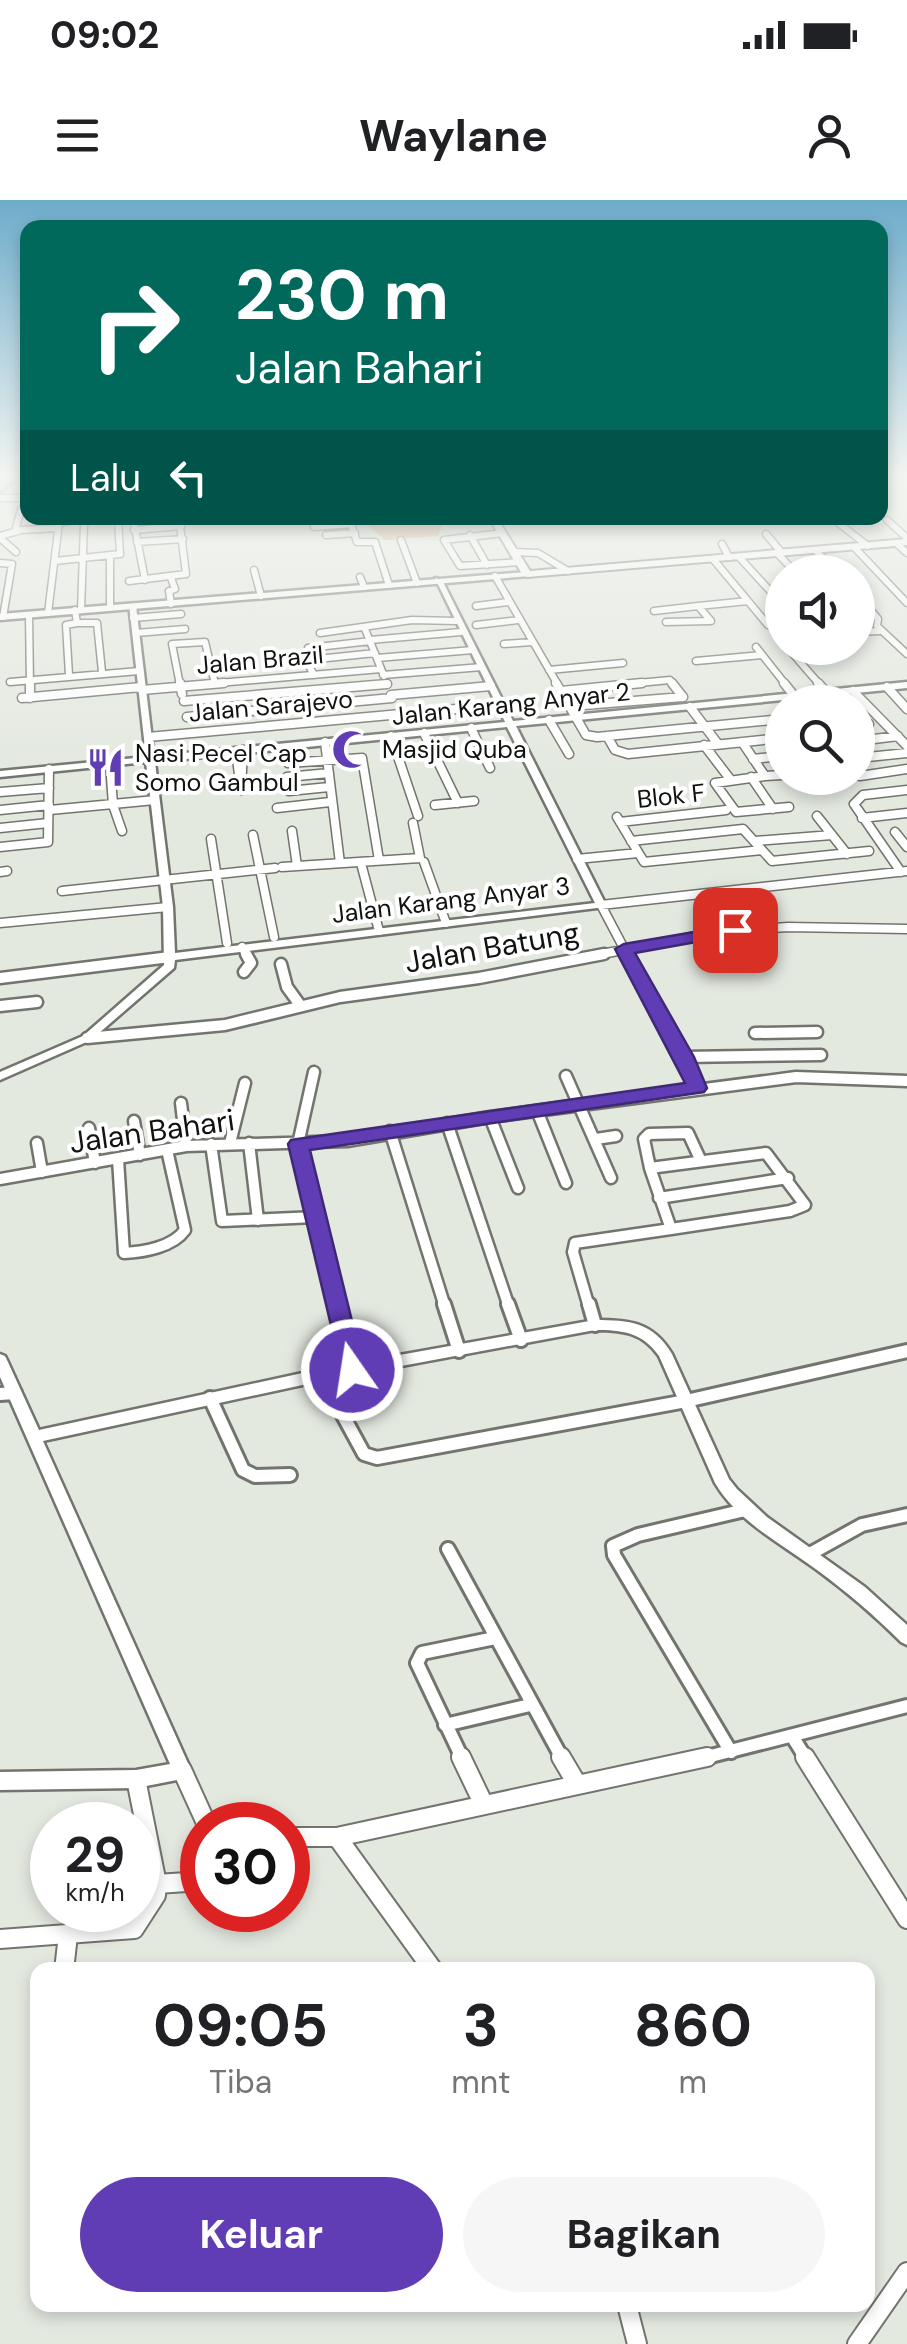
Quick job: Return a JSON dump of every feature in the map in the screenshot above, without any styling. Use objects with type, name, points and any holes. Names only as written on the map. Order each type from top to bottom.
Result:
[{"type":"main road","points":[[2,617],[110,608],[133,612],[261,596],[526,574]]},
{"type":"street","points":[[2,617],[10,574]]},
{"type":"street","points":[[48,613],[53,574]]},
{"type":"street","points":[[77,623],[82,574]]},
{"type":"street","points":[[110,574],[110,608]]},
{"type":"street","points":[[144,574],[145,580]]},
{"type":"street","points":[[129,582],[186,574]]},
{"type":"street","points":[[255,574],[261,596]]},
{"type":"street","points":[[385,574],[388,585]]},
{"type":"street","points":[[414,574],[417,582]]},
{"type":"street","points":[[726,574],[765,621]]},
{"type":"street","points":[[880,574],[907,603]]},
{"type":"street","points":[[495,576],[586,735],[765,720]]},
{"type":"street","points":[[360,577],[364,588]]},
{"type":"street","points":[[168,591],[174,588],[170,578]]},
{"type":"street","points":[[160,579],[177,607],[189,643]]},
{"type":"street","points":[[438,580],[697,1088]]},
{"type":"street","points":[[654,611],[748,601]]},
{"type":"street","points":[[476,606],[508,602]]},
{"type":"street","points":[[666,622],[715,620],[698,606]]},
{"type":"street","points":[[0,1076],[87,1038],[166,972],[170,956],[168,907],[133,612]]},
{"type":"street","points":[[29,614],[30,680]]},
{"type":"street","points":[[875,615],[880,630],[907,654]]},
{"type":"street","points":[[406,734],[365,624],[412,620],[459,626]]},
{"type":"street","points":[[476,624],[518,620]]},
{"type":"street","points":[[69,674],[66,625],[77,623],[96,623],[102,672]]},
{"type":"street","points":[[314,675],[306,650],[311,647],[459,626]]},
{"type":"street","points":[[136,633],[185,629]]},
{"type":"street","points":[[320,633],[365,629]]},
{"type":"street","points":[[875,630],[880,630]]},
{"type":"street","points":[[504,644],[532,642]]},
{"type":"street","points":[[190,732],[172,644],[206,644],[214,684]]},
{"type":"street","points":[[308,660],[473,650]]},
{"type":"street","points":[[696,661],[759,652],[784,685]]},
{"type":"street","points":[[548,670],[623,663]]},
{"type":"street","points":[[803,665],[820,685]]},
{"type":"street","points":[[184,701],[482,668]]},
{"type":"street","points":[[10,682],[139,670]]},
{"type":"street","name":"Jalan Brazil","points":[[30,680],[26,698],[314,675],[384,676]]},
{"type":"street","points":[[258,680],[274,747]]},
{"type":"street","points":[[561,690],[670,680],[683,697],[572,706]]},
{"type":"street","name":"Jalan Karang Anyar 2","points":[[875,688],[907,685]]},
{"type":"street","points":[[187,717],[491,686]]},
{"type":"street","points":[[887,687],[907,708]]},
{"type":"street","name":"Jalan Karang Anyar 2","points":[[0,774],[765,702]]},
{"type":"street","name":"Jalan Sarajevo","points":[[148,737],[500,705]]},
{"type":"street","points":[[694,706],[721,744]]},
{"type":"street","points":[[875,713],[907,749],[875,755]]},
{"type":"street","points":[[549,720],[568,754]]},
{"type":"street","points":[[471,728],[490,768]]},
{"type":"street","points":[[424,733],[458,803]]},
{"type":"street","points":[[62,891],[297,866],[420,858],[415,820],[391,736]]},
{"type":"street","points":[[608,736],[615,750],[624,754],[765,740]]},
{"type":"street","points":[[875,739],[898,736]]},
{"type":"street","points":[[324,742],[340,863]]},
{"type":"street","points":[[742,742],[765,776],[714,782],[736,812],[788,807]]},
{"type":"street","points":[[704,745],[730,780]]},
{"type":"street","points":[[754,758],[765,757]]},
{"type":"street","points":[[288,763],[362,758],[379,860]]},
{"type":"street","points":[[110,763],[113,804],[122,831]]},
{"type":"street","points":[[0,847],[48,842],[49,769]]},
{"type":"street","points":[[875,773],[907,769]]},
{"type":"street","points":[[287,777],[328,773]]},
{"type":"street","points":[[750,777],[773,808]]},
{"type":"street","points":[[289,792],[329,787]]},
{"type":"street","points":[[0,792],[49,788]]},
{"type":"street","points":[[875,794],[907,790]]},
{"type":"street","points":[[871,795],[855,800],[854,809],[904,872]]},
{"type":"street","points":[[0,810],[155,800]]},
{"type":"street","points":[[435,805],[474,801]]},
{"type":"street","points":[[278,808],[330,802]]},
{"type":"street","name":"Blok F","points":[[631,841],[618,820],[726,810]]},
{"type":"street","points":[[707,812],[721,831]]},
{"type":"street","points":[[862,818],[907,814]]},
{"type":"street","points":[[817,816],[847,854]]},
{"type":"street","points":[[0,828],[48,823]]},
{"type":"street","points":[[762,850],[644,862],[631,841],[745,829],[772,861],[869,852]]},
{"type":"street","points":[[292,831],[297,866]]},
{"type":"street","points":[[895,832],[907,846]]},
{"type":"street","points":[[702,834],[716,855]]},
{"type":"street","points":[[253,835],[274,937]]},
{"type":"street","points":[[755,840],[832,835]]},
{"type":"street","points":[[211,840],[227,943]]},
{"type":"street","points":[[577,859],[638,853]]},
{"type":"street","points":[[819,858],[840,879]]},
{"type":"street","points":[[424,862],[446,923]]},
{"type":"street","points":[[362,867],[379,931]]},
{"type":"street","name":"Jalan Karang Anyar 3","points":[[0,978],[904,872]]},
{"type":"street","points":[[1,925],[168,907]]},
{"type":"street","name":"Jalan Batung","points":[[87,1038],[226,1024],[300,1006],[756,928],[907,929]]},
{"type":"street","points":[[242,947],[251,963],[244,972]]},
{"type":"street","points":[[281,964],[287,987],[300,1006]]},
{"type":"street","points":[[0,1006],[37,1002]]},
{"type":"street","points":[[788,1032],[796,1077]]},
{"type":"street","points":[[755,1033],[816,1032]]},
{"type":"street","points":[[684,1057],[821,1054]]},
{"type":"street","points":[[314,1072],[298,1144],[352,1370]]},
{"type":"street","points":[[566,1076],[611,1178]]},
{"type":"street","name":"Jalan Bahari","points":[[0,1179],[186,1146],[346,1141],[390,1131],[796,1077],[907,1081]]},
{"type":"street","points":[[230,1143],[245,1083]]},
{"type":"street","points":[[180,1103],[186,1146]]},
{"type":"street","points":[[538,1113],[566,1183]]},
{"type":"street","points":[[490,1117],[518,1188]]},
{"type":"street","points":[[134,1121],[140,1155]]},
{"type":"street","points":[[448,1123],[475,1214],[521,1340]]},
{"type":"street","points":[[89,1128],[95,1163]]},
{"type":"street","points":[[390,1131],[459,1351]]},
{"type":"street","points":[[670,1229],[644,1139],[649,1134],[688,1133],[700,1159]]},
{"type":"street","points":[[596,1139],[616,1136]]},
{"type":"street","points":[[37,1142],[42,1172]]},
{"type":"street","points":[[249,1142],[258,1220]]},
{"type":"street","points":[[210,1144],[220,1220],[316,1217]]},
{"type":"street","points":[[118,1159],[122,1247],[124,1253],[133,1255],[180,1237],[185,1230],[166,1150]]},
{"type":"street","points":[[595,1325],[573,1252],[575,1243],[805,1205],[773,1159],[761,1152],[650,1168]]},
{"type":"street","points":[[659,1198],[788,1178]]},
{"type":"street","points":[[36,1436],[352,1370],[595,1325],[624,1325],[650,1334],[665,1354],[724,1483],[745,1510],[880,1608],[907,1637]]},
{"type":"street","points":[[321,1376],[364,1454],[377,1458],[686,1401],[907,1351]]},
{"type":"street","points":[[1,1365],[8,1394],[36,1436],[197,1802]]},
{"type":"street","points":[[210,1398],[243,1470],[256,1476],[290,1475]]},
{"type":"street","points":[[731,1752],[614,1555],[613,1546],[638,1535],[745,1510]]},
{"type":"street","points":[[808,1554],[862,1526],[907,1516]]},
{"type":"street","points":[[448,1549],[576,1784]]},
{"type":"street","points":[[484,1805],[418,1658],[422,1653],[495,1638]]},
{"type":"street","points":[[445,1725],[530,1704]]},
{"type":"street","points":[[310,1837],[336,1836],[731,1752],[907,1706]]},
{"type":"street","points":[[792,1736],[907,1919]]},
{"type":"street","points":[[0,1780],[136,1780],[182,1770]]},
{"type":"street","points":[[136,1780],[141,1802]]},
{"type":"street","points":[[336,1836],[427,1962]]},
{"type":"street","points":[[0,1938],[108,1932]]},
{"type":"street","points":[[65,1962],[68,1935]]},
{"type":"street","points":[[857,2344],[907,2272]]},
{"type":"street","points":[[630,2312],[637,2344]]},
{"type":"place","name":"Masjid Quba","points":[[352,749]]},
{"type":"place","name":"Nasi Pecel Cap Somo Gambul","points":[[105,767]]},
{"type":"route","points":[[352,1370],[298,1144],[346,1141],[390,1131],[697,1088],[624,949],[735,930]]}]
